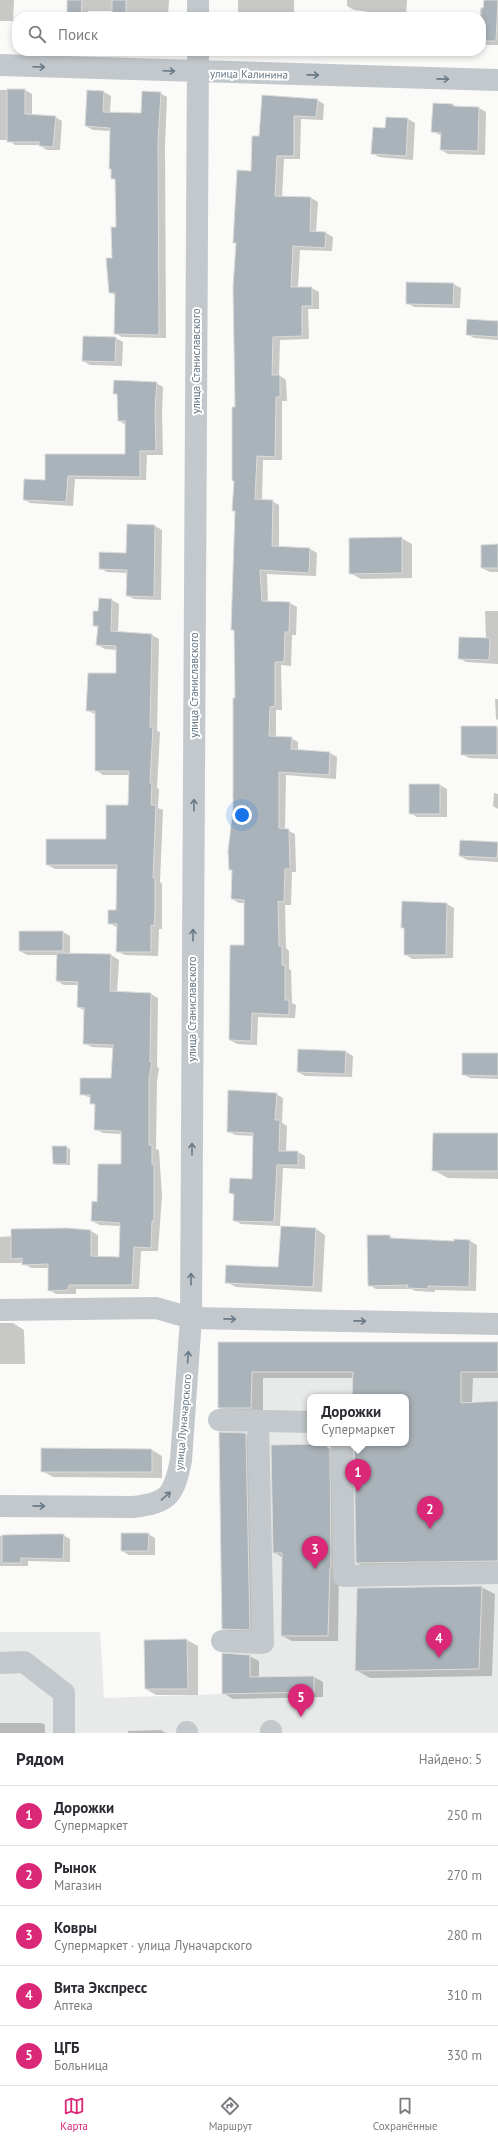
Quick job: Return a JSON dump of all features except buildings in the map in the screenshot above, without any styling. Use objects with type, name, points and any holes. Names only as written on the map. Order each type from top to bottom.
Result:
[{"type":"street","points":[[198,0],[198,12]]},
{"type":"street","name":"улица Станиславского","points":[[191,1318],[198,56]]},
{"type":"street","name":"улица Калинина","points":[[0,65],[498,80]]},
{"type":"street","points":[[0,1310],[156,1308],[191,1318],[498,1324]]},
{"type":"street","name":"улица Луначарского","points":[[0,1506],[133,1508],[154,1505],[169,1494],[177,1480],[181,1460],[191,1318]]},
{"type":"street","points":[[219,1420],[307,1422]]},
{"type":"street","points":[[222,1641],[263,1643],[258,1421]]},
{"type":"street","points":[[342,1446],[344,1576],[498,1573]]},
{"type":"street","points":[[0,1663],[24,1662],[64,1693],[64,1733]]},
{"type":"shaded area","points":[[218,1342],[498,1342],[498,1733],[0,1733],[0,1632],[100,1632],[104,1698],[222,1694]]},
{"type":"place","name":"Дорожки","points":[[358,1492]]},
{"type":"place","name":"Рынок","points":[[430,1529]]},
{"type":"place","name":"Ковры","points":[[315,1569]]},
{"type":"place","name":"Вита Экспресс","points":[[439,1658]]},
{"type":"place","name":"ЦГБ","points":[[301,1717]]}]
